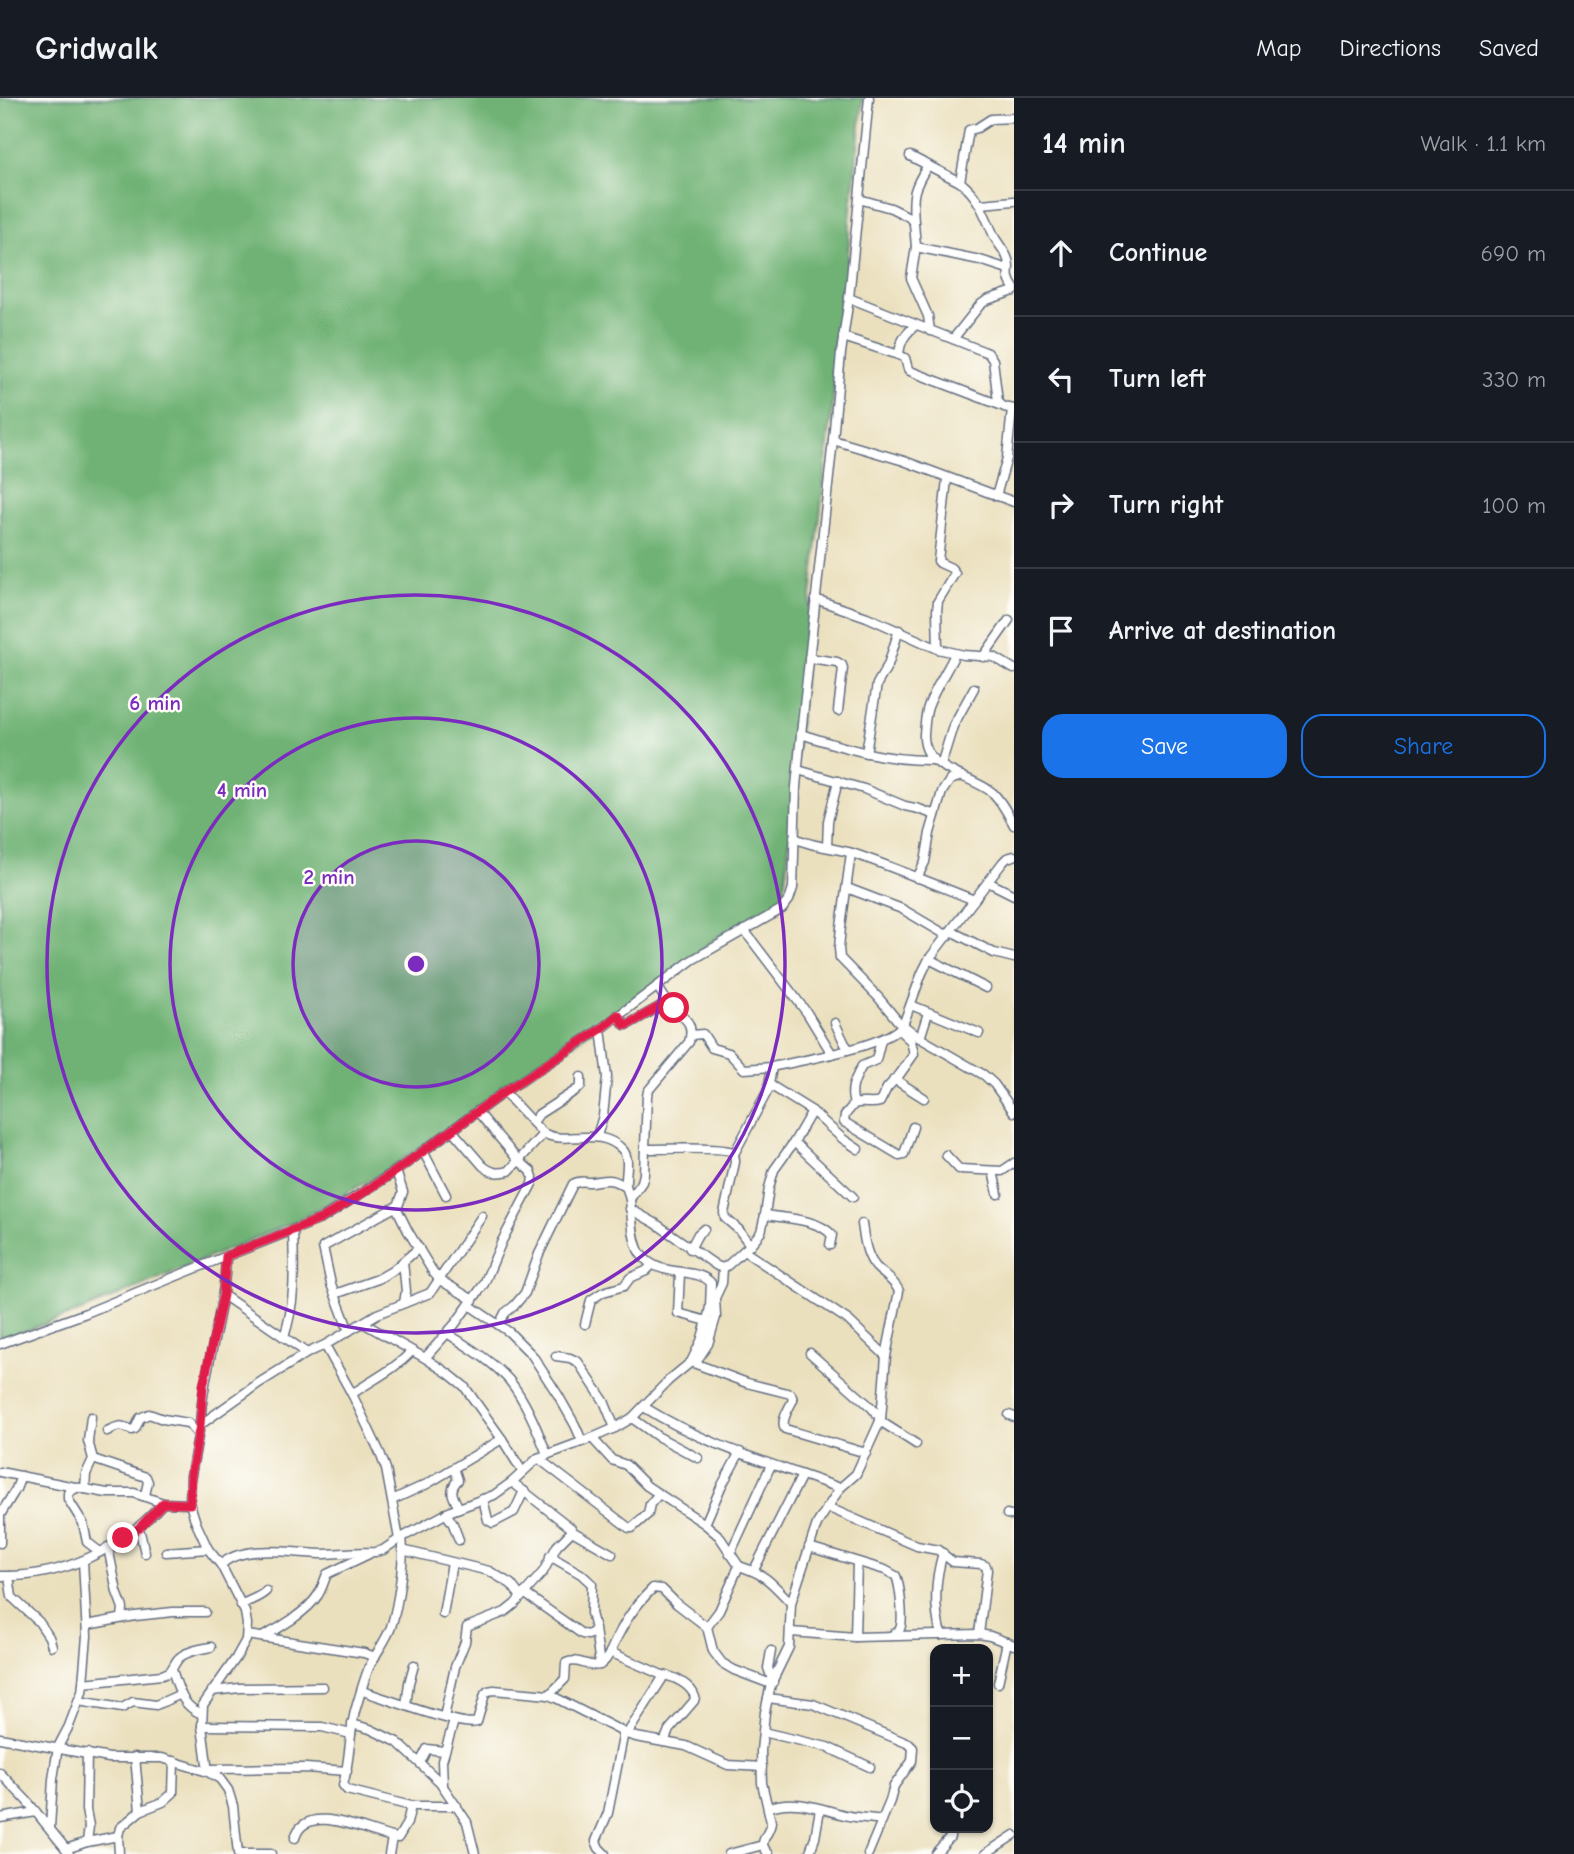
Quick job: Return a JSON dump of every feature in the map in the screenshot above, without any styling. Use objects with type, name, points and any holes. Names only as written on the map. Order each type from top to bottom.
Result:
[{"type":"street","points":[[0,1344],[86,1313],[321,1219],[396,1171],[504,1092],[601,1029],[692,960],[782,909],[789,900],[793,888],[801,734],[869,98]]},
{"type":"street","points":[[960,182],[969,130],[991,119],[1014,118]]},
{"type":"street","points":[[910,156],[967,187],[981,204],[996,240],[1008,258],[1008,279],[1014,290],[980,305],[953,340]]},
{"type":"street","points":[[928,165],[913,193],[916,247],[911,278],[925,307],[930,331]]},
{"type":"street","points":[[859,199],[891,208],[909,217],[914,223]]},
{"type":"street","points":[[981,204],[1014,201]]},
{"type":"street","points":[[916,247],[980,260],[1008,269]]},
{"type":"street","points":[[849,299],[982,350],[991,356],[1000,405]]},
{"type":"street","points":[[899,355],[904,335],[916,325]]},
{"type":"street","points":[[843,337],[899,355],[905,358],[910,371],[1013,409],[1009,449],[996,496]]},
{"type":"street","points":[[833,440],[891,457],[1014,502]]},
{"type":"street","points":[[939,649],[938,601],[955,573],[938,561],[947,478]]},
{"type":"street","points":[[815,598],[867,617],[939,649],[955,654],[998,658],[1014,668]]},
{"type":"street","points":[[983,657],[1009,620]]},
{"type":"street","points":[[866,753],[877,684],[888,665],[898,630]]},
{"type":"street","points":[[955,654],[928,708],[925,747],[937,762],[971,779],[1000,800],[1014,825]]},
{"type":"street","points":[[809,658],[842,664],[838,711]]},
{"type":"street","points":[[937,762],[974,688]]},
{"type":"street","points":[[801,734],[866,753],[937,762]]},
{"type":"street","points":[[798,770],[864,789],[935,815]]},
{"type":"street","points":[[917,878],[925,862],[935,815],[946,785],[950,780],[962,776]]},
{"type":"street","points":[[827,846],[828,821],[838,781]]},
{"type":"street","points":[[794,837],[799,841],[851,853],[974,900]]},
{"type":"street","points":[[851,853],[840,937],[840,958],[884,1003],[911,1041],[914,1054],[880,1102],[854,1104],[845,1115],[844,1124],[899,1155],[904,1154],[913,1127]]},
{"type":"street","points":[[691,1035],[703,1034],[712,1048],[729,1053],[744,1069],[772,1067],[881,1040],[901,1027],[929,959],[1005,860],[1014,856]]},
{"type":"street","points":[[988,882],[1014,895]]},
{"type":"street","points":[[847,888],[902,909],[949,934],[994,953],[1014,958]]},
{"type":"street","points":[[744,930],[807,1013],[832,1054]]},
{"type":"street","points":[[929,959],[986,988]]},
{"type":"street","points":[[630,1204],[645,1174],[648,1091],[689,1042],[691,1035],[689,1022],[668,1002],[657,986]]},
{"type":"street","points":[[618,1015],[627,1025],[668,1002]]},
{"type":"street","points":[[911,1005],[979,1033]]},
{"type":"street","points":[[920,1038],[928,1013]]},
{"type":"street","points":[[835,1023],[849,1049]]},
{"type":"street","points":[[901,1027],[984,1075],[1014,1112]]},
{"type":"street","points":[[597,1136],[603,1115],[607,1077],[601,1029]]},
{"type":"street","points":[[854,1104],[851,1096],[852,1085],[862,1066],[876,1060],[881,1040]]},
{"type":"street","points":[[772,1067],[770,1085],[764,1100],[734,1154],[735,1162],[725,1218],[739,1230],[747,1248],[848,1320],[886,1356]]},
{"type":"street","points":[[533,1122],[539,1114],[578,1089],[581,1086],[581,1077]]},
{"type":"street","points":[[894,1079],[924,1098]]},
{"type":"street","points":[[770,1085],[812,1111],[858,1149]]},
{"type":"street","points":[[504,1092],[543,1133],[567,1137],[597,1136],[615,1144],[626,1154],[626,1187],[637,1246],[641,1254],[652,1265],[706,1278],[711,1283],[707,1321],[693,1363]]},
{"type":"street","points":[[425,1359],[484,1284],[502,1241],[532,1184],[531,1171],[518,1160],[477,1111]]},
{"type":"street","points":[[262,1637],[279,1629],[310,1604],[318,1595],[327,1574],[383,1550],[446,1513],[494,1495],[537,1458],[615,1428],[632,1418],[658,1390],[693,1363],[708,1344],[716,1317],[715,1298],[722,1283],[723,1268],[761,1232],[774,1170],[812,1111]]},
{"type":"street","points":[[452,1130],[489,1170],[501,1174],[509,1171],[543,1133]]},
{"type":"street","points":[[794,1142],[853,1197]]},
{"type":"street","points":[[646,1149],[720,1149],[730,1150],[734,1154]]},
{"type":"street","points":[[423,1151],[446,1195]]},
{"type":"street","points":[[946,1155],[959,1169],[1002,1171],[1014,1163]]},
{"type":"street","points":[[349,1331],[329,1276],[323,1247],[397,1206],[403,1192],[396,1171]]},
{"type":"street","points":[[993,1171],[998,1194]]},
{"type":"street","points":[[499,1325],[505,1313],[514,1307],[525,1293],[539,1254],[573,1184],[577,1181],[610,1179],[626,1187]]},
{"type":"street","points":[[630,1204],[690,1249],[723,1268]]},
{"type":"street","points":[[397,1206],[408,1231],[440,1280],[520,1342],[531,1355],[558,1395],[582,1441]]},
{"type":"street","points":[[765,1215],[825,1229],[832,1236],[830,1245]]},
{"type":"street","points":[[199,1429],[259,1383],[307,1353],[377,1314],[430,1293],[482,1216]]},
{"type":"street","points":[[769,1854],[763,1845],[771,1827],[762,1783],[761,1751],[772,1683],[789,1647],[791,1603],[817,1524],[839,1488],[856,1474],[880,1420],[886,1356],[899,1291],[896,1284],[872,1263],[862,1224]]},
{"type":"street","points":[[690,1249],[704,1229]]},
{"type":"street","points":[[284,1337],[293,1299],[293,1231]]},
{"type":"street","points":[[335,1294],[378,1279],[419,1248]]},
{"type":"street","points":[[208,1771],[202,1726],[203,1705],[236,1658],[247,1635],[247,1618],[242,1605],[221,1565],[208,1549],[190,1504],[191,1475],[203,1386],[223,1295],[226,1256]]},
{"type":"street","points":[[403,1262],[406,1291],[404,1304]]},
{"type":"street","points":[[585,1324],[591,1300],[603,1292],[624,1286],[631,1278],[652,1265]]},
{"type":"street","points":[[680,1273],[678,1313],[707,1321]]},
{"type":"street","points":[[223,1295],[307,1353]]},
{"type":"street","points":[[363,1323],[425,1359],[464,1386],[522,1471]]},
{"type":"street","points":[[447,1333],[509,1380],[528,1412],[547,1454]]},
{"type":"street","points":[[325,1345],[380,1453],[386,1469],[402,1550],[393,1619],[368,1669],[352,1724],[343,1785],[347,1790],[411,1806],[457,1806]]},
{"type":"street","points":[[352,1394],[395,1367],[411,1352]]},
{"type":"street","points":[[810,1353],[872,1408],[880,1420],[915,1444]]},
{"type":"street","points":[[556,1356],[578,1362],[604,1401],[615,1428]]},
{"type":"street","points":[[693,1363],[747,1383],[791,1394],[793,1399],[783,1422],[785,1429],[866,1453]]},
{"type":"street","points":[[644,1407],[683,1430],[771,1465],[839,1488]]},
{"type":"street","points":[[107,1431],[122,1425],[135,1429],[141,1418],[149,1415],[188,1423],[199,1429]]},
{"type":"street","points":[[91,1417],[88,1441],[93,1460],[80,1489],[68,1493],[68,1499],[82,1519],[87,1542],[104,1549]]},
{"type":"street","points":[[632,1418],[657,1436],[698,1458]]},
{"type":"street","points":[[592,1438],[612,1460],[626,1465],[647,1486],[705,1524],[719,1536],[739,1566],[754,1570],[773,1584],[791,1603]]},
{"type":"street","points":[[392,1500],[413,1491],[502,1440]]},
{"type":"street","points":[[705,1524],[740,1452]]},
{"type":"street","points":[[537,1458],[629,1528],[648,1514],[650,1504],[659,1494]]},
{"type":"street","points":[[93,1460],[146,1478],[148,1482],[145,1495]]},
{"type":"street","points":[[730,1553],[771,1465]]},
{"type":"street","points":[[454,1468],[458,1480],[452,1490],[459,1508]]},
{"type":"street","points":[[0,1472],[80,1489],[145,1495],[163,1503],[190,1504]]},
{"type":"street","points":[[754,1570],[802,1475]]},
{"type":"street","points":[[1,1543],[1,1514],[21,1476]]},
{"type":"street","points":[[512,1482],[572,1531],[612,1554]]},
{"type":"street","points":[[482,1499],[488,1520],[493,1523],[514,1512],[524,1491]]},
{"type":"street","points":[[52,1646],[39,1622],[12,1597],[4,1576],[39,1573],[83,1561],[139,1528],[163,1503]]},
{"type":"street","points":[[827,1507],[917,1546],[938,1550],[953,1562],[987,1567],[979,1634]]},
{"type":"street","points":[[446,1513],[459,1540]]},
{"type":"street","points":[[139,1528],[145,1553]]},
{"type":"street","points":[[444,1717],[467,1627],[505,1612],[515,1604],[543,1572],[557,1546],[572,1531]]},
{"type":"street","points":[[809,1547],[885,1570],[896,1576],[901,1597],[900,1628],[889,1636]]},
{"type":"street","points":[[104,1549],[123,1608],[122,1618]]},
{"type":"street","points":[[166,1552],[208,1549]]},
{"type":"street","points":[[402,1550],[489,1571],[582,1634],[588,1635],[596,1631]]},
{"type":"street","points":[[221,1565],[232,1556],[262,1552],[375,1552]]},
{"type":"street","points":[[941,1635],[936,1580],[943,1553]]},
{"type":"street","points":[[550,1556],[592,1584],[590,1613],[596,1631],[600,1665]]},
{"type":"street","points":[[50,1828],[58,1747],[69,1726],[83,1683],[87,1625],[83,1561]]},
{"type":"street","points":[[855,1637],[857,1562]]},
{"type":"street","points":[[443,1614],[452,1563]]},
{"type":"street","points":[[707,1627],[719,1611],[739,1566]]},
{"type":"street","points":[[600,1665],[610,1652],[626,1619],[653,1588],[663,1588],[677,1604],[707,1627],[713,1651],[722,1662],[734,1670],[772,1683]]},
{"type":"street","points":[[242,1605],[266,1591]]},
{"type":"street","points":[[87,1625],[173,1612],[205,1612]]},
{"type":"street","points":[[791,1632],[855,1637],[990,1636],[1010,1643],[998,1683]]},
{"type":"street","points":[[247,1635],[353,1651],[375,1657]]},
{"type":"street","points":[[83,1683],[162,1675],[172,1670],[183,1656],[211,1647]]},
{"type":"street","points":[[771,1651],[769,1671],[772,1683]]},
{"type":"street","points":[[610,1652],[662,1675],[674,1677],[692,1690],[694,1701],[669,1730],[664,1742]]},
{"type":"street","points":[[549,1695],[565,1679],[566,1663],[572,1660],[600,1665]]},
{"type":"street","points":[[406,1704],[414,1665]]},
{"type":"street","points":[[172,1670],[188,1706],[202,1714]]},
{"type":"street","points":[[605,1854],[596,1842],[608,1813],[625,1734],[662,1679],[662,1675]]},
{"type":"street","points":[[212,1691],[323,1687]]},
{"type":"street","points":[[362,1690],[454,1721],[472,1724],[477,1722],[488,1691],[549,1695],[625,1734],[695,1749],[728,1765],[762,1767]]},
{"type":"street","points":[[78,1701],[122,1708],[133,1702],[156,1704],[181,1694]]},
{"type":"street","points":[[768,1698],[813,1704],[913,1748],[912,1761],[894,1786],[868,1854]]},
{"type":"street","points":[[443,1786],[444,1751],[454,1721]]},
{"type":"street","points":[[352,1724],[397,1742],[443,1786],[467,1822],[475,1854]]},
{"type":"street","points":[[202,1726],[329,1728],[351,1734]]},
{"type":"street","points":[[763,1732],[827,1747],[870,1767]]},
{"type":"street","points":[[0,1738],[109,1758],[162,1758],[208,1771],[220,1779],[228,1790],[233,1806],[238,1854],[271,1854]]},
{"type":"street","points":[[420,1763],[427,1749],[444,1751]]},
{"type":"street","points":[[87,1753],[87,1842]]},
{"type":"street","points":[[135,1757],[140,1811]]},
{"type":"street","points":[[119,1854],[120,1828],[140,1811],[163,1802],[173,1793],[174,1761]]},
{"type":"street","points":[[208,1771],[347,1771]]},
{"type":"street","points":[[0,1773],[68,1851],[87,1842],[118,1836]]},
{"type":"street","points":[[0,1784],[11,1783]]},
{"type":"street","points":[[768,1808],[787,1803],[882,1820]]},
{"type":"street","points":[[295,1838],[297,1830],[302,1826],[329,1820],[352,1824],[392,1838],[399,1837],[407,1823],[411,1806]]},
{"type":"street","points":[[809,1854],[820,1809]]},
{"type":"street","points":[[0,1818],[36,1812]]},
{"type":"street","points":[[934,1854],[950,1837],[948,1833]]},
{"type":"street","points":[[985,1854],[1014,1835]]},
{"type":"street","points":[[389,1854],[392,1838]]},
{"type":"street","points":[[729,1854],[763,1845]]},
{"type":"green space","points":[[0,98],[863,98],[782,900],[770,912],[722,934],[604,1023],[379,1175],[296,1221],[81,1311],[0,1340]]},
{"type":"route","points":[[123,1538],[139,1528],[163,1503],[190,1504],[191,1475],[200,1425],[203,1386],[223,1295],[226,1256],[321,1219],[352,1200],[618,1015],[627,1025],[668,1002],[674,1008]]}]
